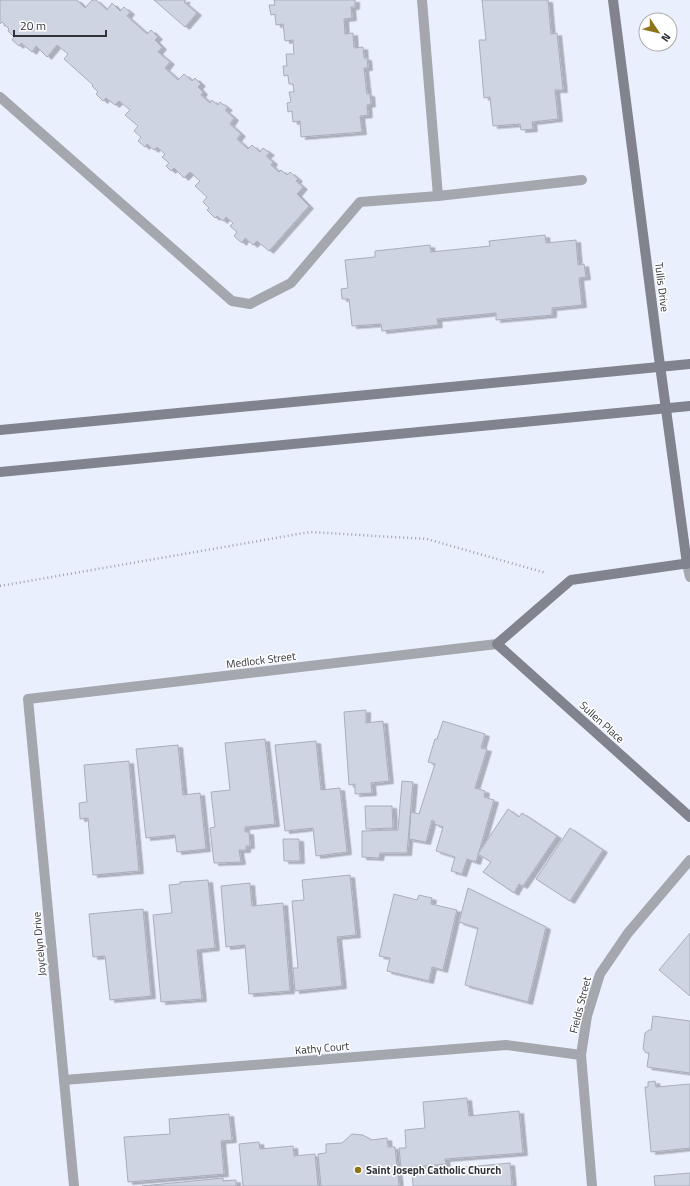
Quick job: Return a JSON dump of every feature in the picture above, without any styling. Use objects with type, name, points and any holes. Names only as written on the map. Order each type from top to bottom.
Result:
[{"type":"main road","name":"Tullis Drive","points":[[613,0],[656,343],[688,563]]},
{"type":"main road","points":[[0,430],[690,364]]},
{"type":"main road","points":[[0,472],[690,406]]},
{"type":"main road","points":[[497,644],[571,580],[688,563]]},
{"type":"main road","name":"Sullen Place","points":[[497,644],[690,817]]},
{"type":"street","points":[[422,0],[438,196]]},
{"type":"street","points":[[0,96],[232,301],[250,304],[291,283],[360,202],[438,196],[582,180]]},
{"type":"street","name":"Tullis Drive","points":[[688,563],[690,577]]},
{"type":"street","name":"Medlock Street","points":[[28,699],[497,644]]},
{"type":"street","name":"Joycelyn Drive","points":[[28,699],[74,1186]]},
{"type":"street","name":"Fields Street","points":[[592,1186],[581,1055],[587,1016],[600,974],[628,933],[690,860]]},
{"type":"street","name":"Kathy Court","points":[[64,1080],[506,1045],[581,1055]]},
{"type":"path","points":[[0,586],[310,532],[427,539],[571,580]]},
{"type":"building","points":[[0,0],[77,0],[85,8],[92,0],[96,0],[107,10],[112,3],[120,11],[124,7],[130,12],[127,16],[147,34],[151,30],[158,37],[155,40],[162,47],[158,52],[170,62],[165,68],[178,80],[184,74],[192,81],[195,78],[201,84],[198,87],[203,92],[201,95],[210,103],[212,100],[218,105],[220,102],[228,108],[225,110],[234,118],[230,124],[241,134],[237,139],[248,149],[252,145],[260,152],[263,148],[270,153],[266,156],[273,162],[271,165],[279,172],[281,170],[287,175],[290,172],[298,179],[296,181],[303,187],[297,194],[309,206],[269,251],[257,241],[253,245],[245,238],[242,243],[234,236],[237,232],[230,226],[233,223],[226,217],[223,221],[217,216],[215,218],[207,210],[209,208],[203,202],[207,197],[195,186],[200,181],[190,172],[184,178],[174,168],[171,171],[166,166],[169,163],[162,157],[165,154],[157,147],[154,150],[147,144],[145,147],[138,141],[141,137],[134,131],[138,126],[125,115],[130,110],[119,101],[115,105],[106,98],[103,101],[96,94],[98,92],[92,86],[93,85],[64,59],[68,54],[57,45],[47,57],[36,46],[32,52],[21,43],[19,46],[12,40],[14,37],[8,31],[9,29],[2,22],[0,24]]},
{"type":"building","points":[[154,0],[186,0],[184,2],[197,13],[185,27]]},
{"type":"building","points":[[274,0],[355,0],[355,7],[351,7],[352,18],[344,19],[345,34],[353,33],[354,48],[363,47],[364,58],[367,58],[368,68],[364,68],[367,94],[370,94],[371,104],[367,105],[368,115],[360,116],[362,132],[301,137],[300,121],[293,122],[292,111],[288,112],[287,103],[291,102],[289,92],[294,92],[293,84],[289,84],[288,75],[284,76],[283,66],[287,66],[286,54],[294,54],[293,40],[285,41],[283,24],[276,25],[275,14],[271,15],[269,5],[275,5]]},
{"type":"building","points":[[482,0],[548,0],[551,34],[557,33],[563,90],[555,90],[558,119],[532,122],[533,129],[521,130],[520,124],[493,126],[490,97],[484,98],[479,40],[486,40]]},
{"type":"building","points":[[545,235],[546,243],[576,240],[578,265],[584,264],[586,277],[579,278],[582,305],[552,308],[552,315],[496,320],[496,313],[437,319],[438,325],[382,331],[381,324],[352,326],[349,299],[342,299],[341,289],[348,288],[345,260],[375,257],[375,251],[430,245],[431,252],[490,246],[489,241]]},
{"type":"building","points":[[366,710],[366,723],[383,721],[389,781],[371,783],[372,793],[355,794],[355,784],[349,785],[344,712]]},
{"type":"building","points":[[443,721],[485,734],[481,748],[487,749],[475,788],[485,791],[484,797],[494,800],[476,862],[467,859],[462,874],[451,871],[455,857],[436,851],[443,827],[434,824],[435,822],[432,820],[426,842],[409,839],[411,812],[419,814],[435,764],[428,762],[435,739],[437,739]]},
{"type":"building","points":[[265,739],[275,824],[245,827],[245,832],[249,832],[250,846],[246,846],[246,850],[239,850],[241,862],[214,863],[210,828],[215,827],[211,792],[230,790],[225,743]]},
{"type":"building","points":[[316,741],[321,790],[340,788],[347,852],[316,856],[313,828],[285,831],[275,745]]},
{"type":"building","points":[[178,745],[183,795],[200,793],[206,849],[177,852],[175,835],[146,838],[136,749]]},
{"type":"building","points":[[129,761],[139,871],[93,875],[88,818],[80,819],[79,803],[87,802],[84,765]]},
{"type":"building","points":[[402,781],[413,782],[407,853],[380,853],[379,858],[362,857],[362,831],[398,830]]},
{"type":"building","points":[[365,806],[392,806],[393,828],[366,829]]},
{"type":"building","points":[[508,809],[519,817],[522,813],[557,836],[523,886],[519,884],[514,893],[483,872],[491,862],[478,854]]},
{"type":"building","points":[[570,828],[603,850],[570,901],[536,879]]},
{"type":"building","points":[[283,839],[299,839],[300,861],[284,861]]},
{"type":"building","points":[[350,875],[356,935],[337,937],[342,986],[295,991],[293,968],[298,968],[292,901],[304,900],[302,880]]},
{"type":"building","points":[[208,880],[215,948],[197,950],[202,999],[161,1002],[153,915],[172,913],[169,885],[180,884],[180,882]]},
{"type":"building","points":[[250,883],[252,906],[283,903],[290,991],[249,994],[245,945],[226,947],[221,886]]},
{"type":"building","points":[[468,888],[546,927],[528,1002],[465,985],[478,928],[459,922]]},
{"type":"building","points":[[394,894],[417,900],[419,895],[432,898],[431,904],[457,910],[443,970],[432,967],[429,981],[387,971],[390,958],[379,956]]},
{"type":"building","points":[[143,909],[151,996],[110,1000],[105,956],[93,957],[89,914]]},
{"type":"building","points":[[690,933],[690,996],[659,970]]},
{"type":"building","points":[[653,1016],[690,1021],[690,1073],[647,1067],[649,1053],[646,1053],[643,1049],[645,1033],[651,1030]]},
{"type":"building","points":[[655,1081],[656,1087],[690,1084],[690,1148],[651,1152],[645,1087],[648,1087],[648,1082]]},
{"type":"building","points":[[467,1098],[469,1116],[519,1111],[523,1153],[445,1159],[446,1164],[401,1168],[399,1148],[406,1148],[405,1130],[425,1128],[423,1102]]},
{"type":"building","points":[[229,1114],[232,1140],[221,1141],[224,1174],[128,1182],[124,1137],[170,1134],[169,1119]]},
{"type":"building","name":"Saint Joseph Catholic Church","points":[[352,1134],[363,1135],[371,1140],[387,1138],[388,1147],[395,1147],[399,1186],[321,1186],[318,1154],[326,1153],[326,1144],[342,1143]]},
{"type":"building","points":[[259,1142],[260,1149],[293,1146],[294,1156],[315,1154],[318,1186],[243,1186],[239,1144]]},
{"type":"building","points":[[510,1163],[512,1186],[413,1186],[412,1172]]},
{"type":"building","points":[[690,1173],[690,1186],[655,1186],[654,1176]]},
{"type":"building","points":[[223,1178],[223,1181],[236,1180],[236,1186],[142,1186]]},
{"type":"place","name":"Saint Joseph Catholic Church","points":[[358,1170]]}]
